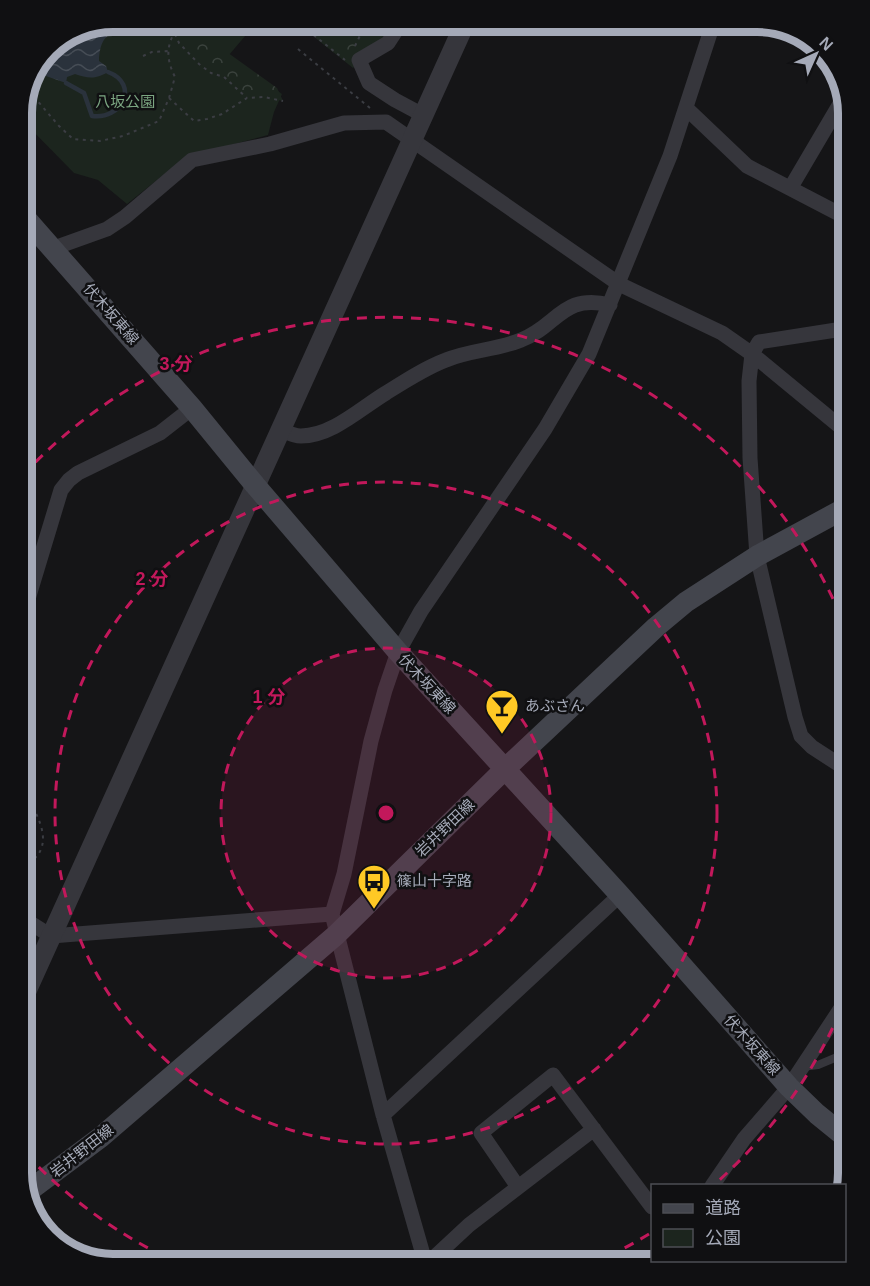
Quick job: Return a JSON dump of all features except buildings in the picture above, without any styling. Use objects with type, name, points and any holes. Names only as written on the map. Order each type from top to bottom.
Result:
[{"type":"main road","name":"伏木坂東線","points":[[32,225],[192,408],[398,652],[506,768],[789,1087],[838,1131]]},
{"type":"main road","name":"岩井野田線","points":[[33,1188],[101,1137],[506,768],[656,627],[686,602],[757,556],[838,513]]},
{"type":"street","points":[[395,32],[388,44],[359,60],[369,83],[423,115]]},
{"type":"street","points":[[32,978],[279,429],[461,32]]},
{"type":"street","points":[[423,1254],[383,1115],[334,924],[371,741],[398,652],[421,611],[545,429],[589,354],[670,156],[710,32]]},
{"type":"street","points":[[791,187],[838,107]]},
{"type":"street","points":[[686,108],[747,166],[838,213]]},
{"type":"street","points":[[54,248],[108,229],[192,160],[270,144],[344,123],[386,122],[619,284],[722,333],[753,354],[838,425]]},
{"type":"street","points":[[279,429],[300,436],[314,434],[334,426],[443,361],[521,340],[571,306],[584,301],[610,305]]},
{"type":"street","points":[[838,330],[759,342],[753,354],[749,381],[750,458],[757,556],[801,736],[812,747],[838,764]]},
{"type":"street","points":[[32,586],[62,490],[69,480],[78,473],[160,433],[192,408]]},
{"type":"street","points":[[383,1115],[620,895]]},
{"type":"street","points":[[32,924],[51,936],[334,924]]},
{"type":"street","points":[[713,1184],[744,1139],[789,1087],[838,1013]]},
{"type":"street","points":[[518,1187],[481,1133],[553,1075],[651,1206]]},
{"type":"street","points":[[438,1254],[469,1225],[594,1129]]},
{"type":"lane","points":[[802,1067],[818,1065],[838,1057]]},
{"type":"path","points":[[310,32],[348,62]]},
{"type":"path","points":[[352,52],[362,32]]},
{"type":"path","points":[[33,97],[73,139],[100,141],[123,136],[159,121],[175,77],[167,63],[170,41],[174,33]]},
{"type":"path","points":[[174,33],[179,43],[199,64],[211,73],[224,77],[247,98]]},
{"type":"path","points":[[298,49],[386,122]]},
{"type":"path","points":[[142,57],[152,52],[169,51]]},
{"type":"path","points":[[169,98],[194,121],[222,114],[247,98],[264,97],[283,101]]},
{"type":"path","points":[[32,810],[42,830],[42,847],[38,856],[32,861]]},
{"type":"green space","points":[[239,32],[224,50],[277,88],[283,101],[265,97],[247,98],[224,77],[211,73],[199,64],[174,33]]},
{"type":"green space","name":"八坂公園","points":[[249,32],[229,55],[282,94],[268,135],[186,157],[127,204],[98,180],[74,173],[32,130],[32,107],[38,81],[45,67],[67,45],[96,33]]},
{"type":"green space","points":[[308,32],[390,32],[387,39],[353,68]]},
{"type":"green space","points":[[310,32],[362,32],[348,62]]},
{"type":"water","points":[[118,32],[107,36],[100,49],[99,61],[106,66],[108,72],[91,78],[75,74],[67,77],[66,83],[46,76],[43,72],[45,67],[67,45],[96,33]]},
{"type":"waterway","points":[[66,83],[84,93],[92,116],[103,116],[119,107],[125,92],[118,78],[108,72]]},
{"type":"place","name":"あぶさん","points":[[502,735]]},
{"type":"place","name":"篠山十字路","points":[[374,910]]}]
